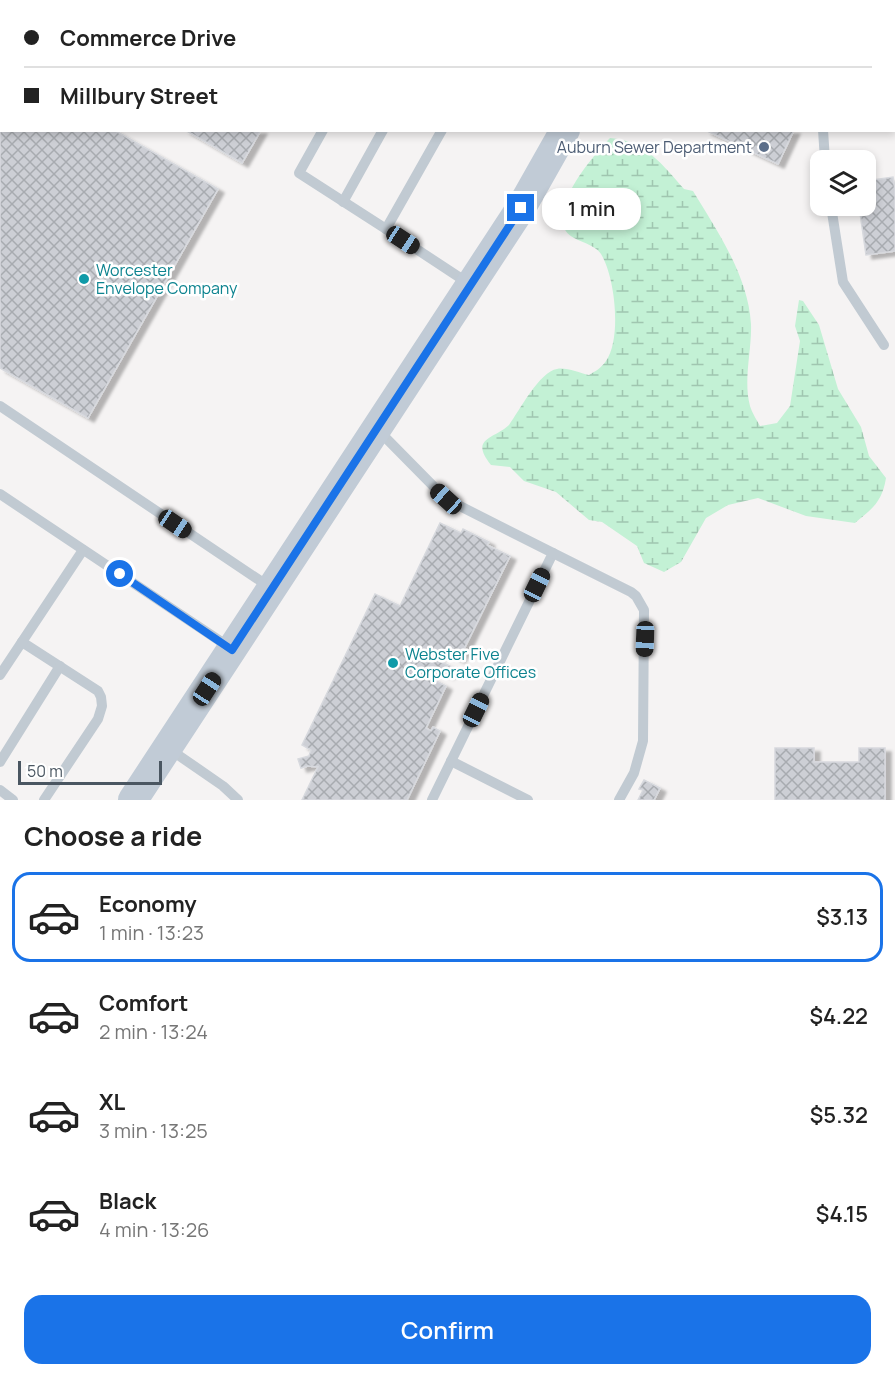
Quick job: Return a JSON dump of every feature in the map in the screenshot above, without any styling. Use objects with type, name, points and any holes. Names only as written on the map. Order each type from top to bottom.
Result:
[{"type":"street","points":[[134,800],[521,208],[564,132]]},
{"type":"lane","points":[[322,132],[299,173],[471,285]]},
{"type":"lane","points":[[343,202],[382,132]]},
{"type":"lane","points":[[386,229],[441,132]]},
{"type":"lane","points":[[823,132],[824,150]]},
{"type":"lane","points":[[833,216],[843,282],[884,345]]},
{"type":"lane","points":[[0,406],[272,589]]},
{"type":"lane","points":[[377,429],[446,499],[636,596],[644,610],[643,741],[634,773],[619,800]]},
{"type":"lane","points":[[0,495],[232,650]]},
{"type":"lane","points":[[0,675],[83,549]]},
{"type":"lane","points":[[432,800],[553,554]]},
{"type":"lane","points":[[22,642],[98,691],[101,697],[102,706],[98,719],[44,800]]},
{"type":"lane","points":[[0,762],[60,666]]},
{"type":"lane","points":[[168,748],[223,786],[238,800]]},
{"type":"lane","points":[[451,762],[528,800]]},
{"type":"lane","points":[[0,790],[13,800]]},
{"type":"green space","points":[[610,138],[633,143],[643,149],[652,155],[684,189],[693,191],[730,254],[749,306],[751,334],[748,396],[751,409],[760,426],[777,423],[790,406],[800,341],[795,326],[799,300],[803,301],[819,325],[838,389],[861,427],[869,456],[886,478],[876,504],[855,523],[806,516],[758,498],[728,505],[706,518],[681,562],[664,572],[644,563],[637,546],[602,522],[589,520],[556,492],[524,481],[510,467],[491,465],[485,456],[482,449],[486,440],[509,425],[530,392],[550,371],[568,369],[589,375],[602,366],[611,351],[614,338],[615,307],[606,264],[597,250],[570,235],[565,231],[563,225],[565,203],[571,190],[595,155]]},
{"type":"building","name":"Worcester Envelope Company","points":[[0,132],[118,132],[218,189],[88,418],[0,368]]},
{"type":"building","points":[[188,132],[260,132],[242,163]]},
{"type":"building","name":"Auburn Sewer Department","points":[[709,132],[793,132],[778,164]]},
{"type":"building","points":[[893,177],[895,251],[866,255],[860,216],[876,216],[876,180]]},
{"type":"building","name":"Webster Five Corporate Offices","points":[[440,523],[461,533],[463,529],[489,542],[487,545],[510,556],[459,659],[442,650],[437,660],[452,667],[448,675],[433,668],[429,677],[446,686],[426,728],[431,731],[433,727],[440,731],[407,800],[302,800],[318,767],[301,768],[298,759],[309,756],[311,750],[302,745],[375,594],[400,606]]},
{"type":"building","points":[[775,748],[814,748],[814,762],[859,762],[859,748],[885,748],[885,800],[775,800]]},
{"type":"building","points":[[644,780],[660,788],[654,800],[638,800],[643,790],[639,789]]},
{"type":"place","name":"Auburn Sewer Department","points":[[764,147]]},
{"type":"place","name":"Worcester Envelope Company","points":[[84,279]]},
{"type":"place","name":"Webster Five Corporate Offices","points":[[393,663]]},
{"type":"route","points":[[120,574],[232,650],[521,208]]}]
